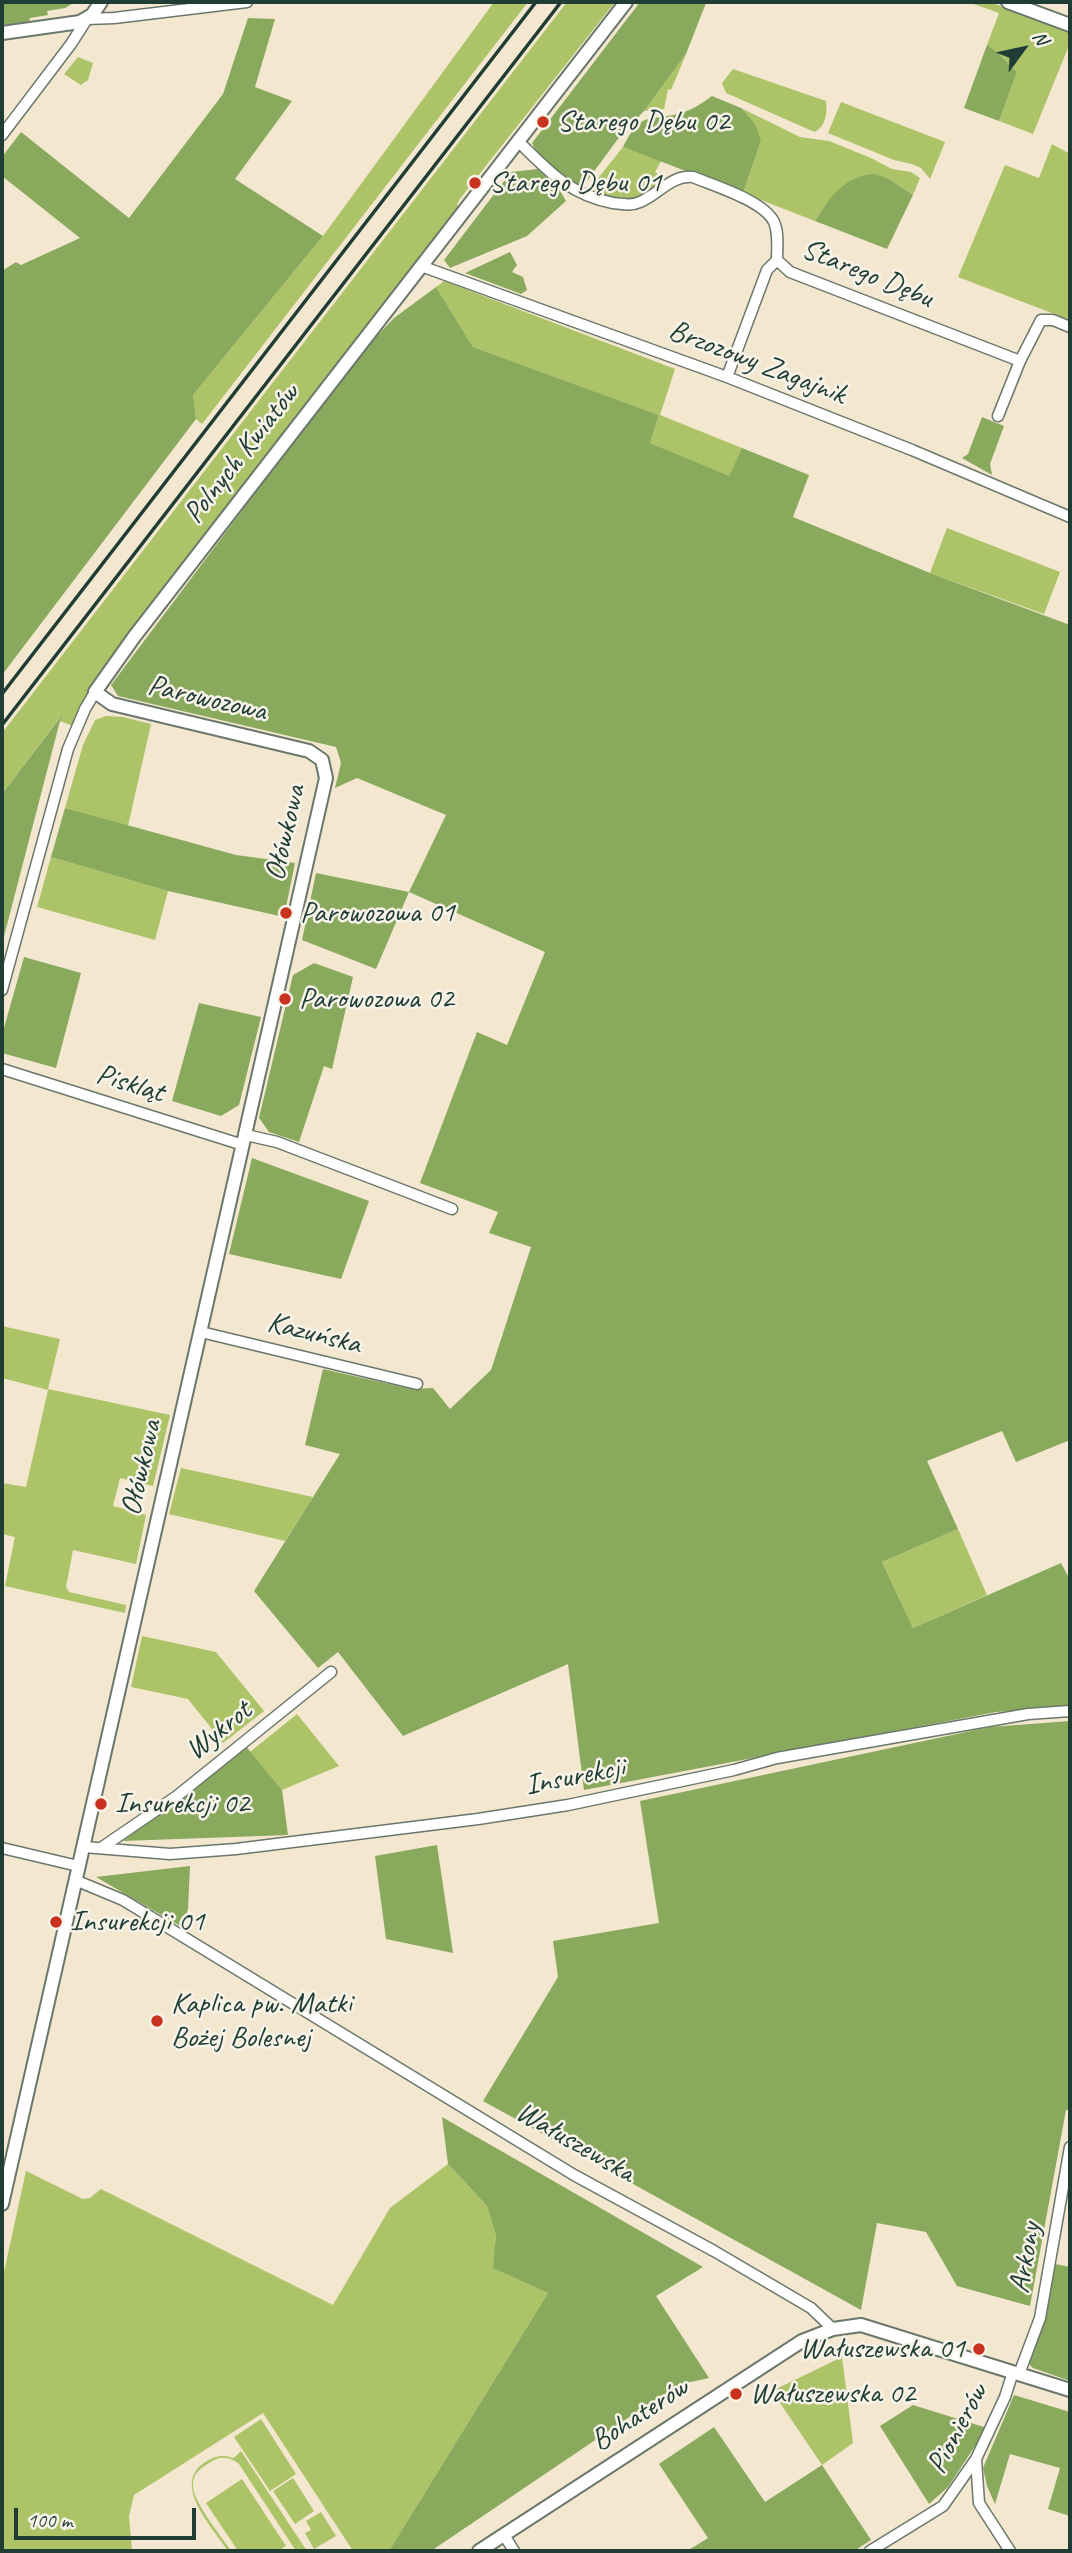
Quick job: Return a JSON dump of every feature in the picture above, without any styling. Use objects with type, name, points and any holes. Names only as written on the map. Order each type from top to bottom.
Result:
[{"type":"street","points":[[2,135],[101,2]]},
{"type":"street","points":[[2,33],[87,19],[247,2]]},
{"type":"street","name":"Polnych Kwiatów","points":[[2,990],[68,749],[95,692],[626,2]]},
{"type":"street","points":[[1008,2],[1070,25]]},
{"type":"street","name":"Starego Dębu","points":[[518,141],[548,171],[579,193],[600,200],[629,205],[641,202],[682,176],[693,177],[758,205],[768,213],[775,224],[777,261],[790,272],[1020,361]]},
{"type":"street","points":[[727,377],[767,270],[777,261]]},
{"type":"street","name":"Brzozowy Zagajnik","points":[[421,266],[727,377],[912,450],[1070,517]]},
{"type":"street","points":[[998,416],[1020,361],[1041,320],[1053,320],[1070,327]]},
{"type":"street","name":"Parowozowa","points":[[95,692],[112,704],[309,751]]},
{"type":"street","name":"Ołówkowa","points":[[2,2204],[326,778],[322,760],[309,751]]},
{"type":"street","name":"Piskląt","points":[[2,1069],[245,1140],[277,1142],[452,1209]]},
{"type":"street","name":"Kazuńska","points":[[201,1332],[417,1384]]},
{"type":"street","name":"Wykrot","points":[[101,1848],[177,1796],[331,1672]]},
{"type":"street","name":"Insurekcji","points":[[84,1847],[170,1854],[478,1819],[568,1804],[788,1756],[1028,1714],[1070,1711]]},
{"type":"street","points":[[2,1849],[78,1866]]},
{"type":"street","name":"Wałuszewska","points":[[75,1880],[123,1900],[574,2175],[714,2251],[811,2308],[833,2329]]},
{"type":"street","name":"Arkony","points":[[1016,2373],[1040,2318],[1070,2147]]},
{"type":"street","points":[[833,2329],[860,2325],[1070,2390]]},
{"type":"street","name":"Bohaterów","points":[[479,2551],[802,2341],[833,2329]]},
{"type":"street","name":"Pionierów","points":[[870,2551],[943,2506],[976,2459],[1016,2373]]},
{"type":"street","points":[[976,2459],[979,2502],[1010,2551]]},
{"type":"street","points":[[504,2535],[514,2551]]},
{"type":"green space","points":[[2,2],[75,2],[65,8],[47,11],[48,15],[30,18],[29,22],[2,25]]},
{"type":"green space","points":[[494,2],[528,2],[202,424],[196,419],[193,395],[323,236]]},
{"type":"green space","points":[[567,2],[615,2],[459,200],[459,207],[95,679],[73,726],[60,721],[60,717],[2,794],[2,733]]},
{"type":"green space","points":[[640,2],[706,3],[686,54],[587,181],[578,185],[545,161],[532,143]]},
{"type":"green space","points":[[968,2],[990,2],[1070,33],[1070,43],[1033,134],[999,121],[1017,72],[987,45],[999,13]]},
{"type":"green space","points":[[248,18],[275,19],[255,87],[292,101],[235,179],[323,236],[193,395],[196,419],[2,675],[2,271],[16,262],[21,265],[80,238],[2,176],[2,157],[21,132],[129,218],[223,94]]},
{"type":"green space","points":[[987,45],[1017,72],[999,121],[964,108]]},
{"type":"green space","points":[[686,54],[671,90],[668,89],[664,109],[644,111]]},
{"type":"green space","points":[[78,57],[93,63],[88,80],[81,85],[64,74]]},
{"type":"green space","points":[[733,69],[826,101],[822,126],[815,132],[726,93],[722,83]]},
{"type":"green space","points":[[712,96],[741,108],[755,124],[761,141],[743,193],[623,147],[635,128],[644,120],[687,111]]},
{"type":"green space","points":[[841,102],[945,142],[930,179],[921,168],[828,133]]},
{"type":"green space","points":[[741,108],[800,137],[829,141],[892,169],[911,172],[920,178],[913,195],[889,179],[826,204],[815,221],[743,193],[761,141]]},
{"type":"green space","points":[[1052,144],[1070,154],[1070,320],[958,277],[1005,165],[1039,178]]},
{"type":"green space","points":[[623,147],[661,161],[655,172],[662,182],[641,195],[626,199],[588,191]]},
{"type":"green space","points":[[538,169],[559,189],[566,201],[527,236],[450,268],[444,260],[511,172]]},
{"type":"green space","points":[[875,174],[889,179],[913,195],[887,249],[815,221],[839,189],[855,179]]},
{"type":"green space","points":[[510,252],[517,265],[512,272],[523,277],[527,290],[521,294],[465,273]]},
{"type":"green space","points":[[444,281],[675,369],[660,415],[742,448],[729,477],[650,443],[659,415],[473,347],[436,287]]},
{"type":"green space","points":[[436,287],[473,347],[659,415],[650,443],[729,476],[742,448],[809,475],[793,517],[930,573],[1070,625],[1070,1440],[1016,1462],[1002,1431],[927,1461],[958,1529],[882,1562],[913,1628],[1061,1563],[1070,1580],[1070,1707],[996,1712],[584,1790],[568,1664],[403,1736],[338,1652],[318,1668],[254,1591],[340,1454],[305,1445],[323,1369],[411,1389],[433,1388],[450,1409],[491,1370],[531,1247],[489,1233],[498,1212],[420,1183],[477,1032],[507,1045],[545,952],[409,892],[446,815],[357,778],[335,788],[341,763],[336,747],[118,696],[111,685],[359,355],[394,318]]},
{"type":"green space","points":[[982,417],[1004,426],[990,464],[992,475],[962,458],[968,454]]},
{"type":"green space","points":[[947,528],[1060,572],[1044,614],[930,573]]},
{"type":"green space","points":[[62,715],[60,721],[2,944],[2,794]]},
{"type":"green space","points":[[106,716],[151,724],[128,826],[65,808],[83,745],[95,720]]},
{"type":"green space","points":[[65,808],[236,855],[295,863],[284,917],[168,891],[51,857]]},
{"type":"green space","points":[[51,857],[168,891],[155,940],[37,907]]},
{"type":"green space","points":[[316,873],[409,892],[376,969],[302,940]]},
{"type":"green space","points":[[24,957],[81,973],[56,1068],[2,1053],[2,1035]]},
{"type":"green space","points":[[314,963],[353,977],[332,1069],[324,1066],[299,1142],[269,1132],[259,1118],[293,975]]},
{"type":"green space","points":[[199,1003],[261,1017],[239,1105],[221,1116],[172,1101]]},
{"type":"green space","points":[[252,1158],[369,1201],[341,1279],[229,1254]]},
{"type":"green space","points":[[2,1326],[60,1339],[48,1389],[170,1415],[153,1486],[120,1478],[113,1506],[146,1515],[136,1564],[73,1550],[66,1587],[69,1592],[126,1605],[125,1613],[5,1586],[15,1537],[2,1534],[2,1483],[26,1487],[48,1390],[2,1378]]},
{"type":"green space","points":[[181,1468],[313,1497],[285,1541],[169,1514]]},
{"type":"green space","points":[[958,1529],[987,1595],[913,1628],[882,1562]]},
{"type":"green space","points":[[142,1636],[216,1652],[264,1711],[223,1743],[188,1699],[131,1687]]},
{"type":"green space","points":[[297,1714],[339,1766],[282,1790],[250,1752]]},
{"type":"green space","points":[[1070,1721],[1070,2110],[1066,2110],[1030,2306],[957,2286],[926,2232],[877,2223],[861,2310],[483,2101],[558,1977],[553,1941],[659,1923],[640,1801],[990,1727]]},
{"type":"green space","points":[[244,1744],[282,1790],[288,1835],[123,1841]]},
{"type":"green space","points":[[437,1845],[453,1953],[386,1939],[375,1856]]},
{"type":"green space","points":[[190,1866],[188,1909],[182,1927],[96,1877]]},
{"type":"green space","points":[[442,2117],[703,2267],[656,2296],[709,2378],[681,2384],[650,2403],[431,2551],[389,2551],[548,2293],[493,2268],[496,2236],[487,2206],[448,2164]]},
{"type":"green space","points":[[448,2164],[487,2206],[496,2236],[494,2268],[548,2293],[389,2551],[353,2551],[263,2413],[134,2495],[129,2516],[132,2551],[2,2551],[2,2281],[26,2171],[83,2199],[90,2198],[101,2189],[333,2305],[390,2208]]},
{"type":"green space","points":[[1055,2264],[1070,2267],[1070,2381],[1033,2368],[1028,2363]]},
{"type":"green space","points":[[842,2357],[853,2443],[822,2465],[772,2391]]},
{"type":"green space","points":[[1014,2395],[1070,2412],[1070,2516],[1048,2509],[1060,2468],[1010,2454],[995,2504],[983,2468]]},
{"type":"green space","points":[[913,2405],[987,2428],[948,2487],[929,2504],[880,2426]]},
{"type":"green space","points":[[261,2419],[296,2474],[270,2491],[234,2437]]},
{"type":"green space","points":[[714,2427],[765,2502],[822,2465],[871,2540],[854,2551],[687,2551],[708,2538],[659,2464]]},
{"type":"green space","points":[[241,2451],[307,2551],[296,2551],[239,2464],[232,2459],[220,2458],[213,2461],[200,2469],[193,2480],[194,2491],[202,2509],[231,2551],[228,2551],[198,2507],[193,2495],[192,2483],[195,2472],[211,2459],[222,2456],[234,2458]]},
{"type":"green space","points":[[293,2478],[314,2511],[295,2524],[273,2491]]},
{"type":"green space","points":[[242,2479],[286,2546],[278,2551],[238,2551],[206,2503]]},
{"type":"green space","points":[[321,2512],[336,2536],[314,2549],[305,2533],[311,2530],[306,2521]]},
{"type":"railway","points":[[2,694],[536,2]]},
{"type":"railway","points":[[2,725],[561,2]]},
{"type":"place","name":"Starego Dębu 02","points":[[543,122]]},
{"type":"place","name":"Starego Dębu 01","points":[[475,183]]},
{"type":"place","name":"Parowozowa 01","points":[[286,913]]},
{"type":"place","name":"Parowozowa 02","points":[[285,999]]},
{"type":"place","name":"Insurekcji 02","points":[[101,1804]]},
{"type":"place","name":"Insurekcji 01","points":[[56,1922]]},
{"type":"place","name":"Kaplica pw. Matki Bożej Bolesnej","points":[[157,2021]]},
{"type":"place","name":"Wałuszewska 01","points":[[979,2349]]},
{"type":"place","name":"Wałuszewska 02","points":[[736,2394]]}]
